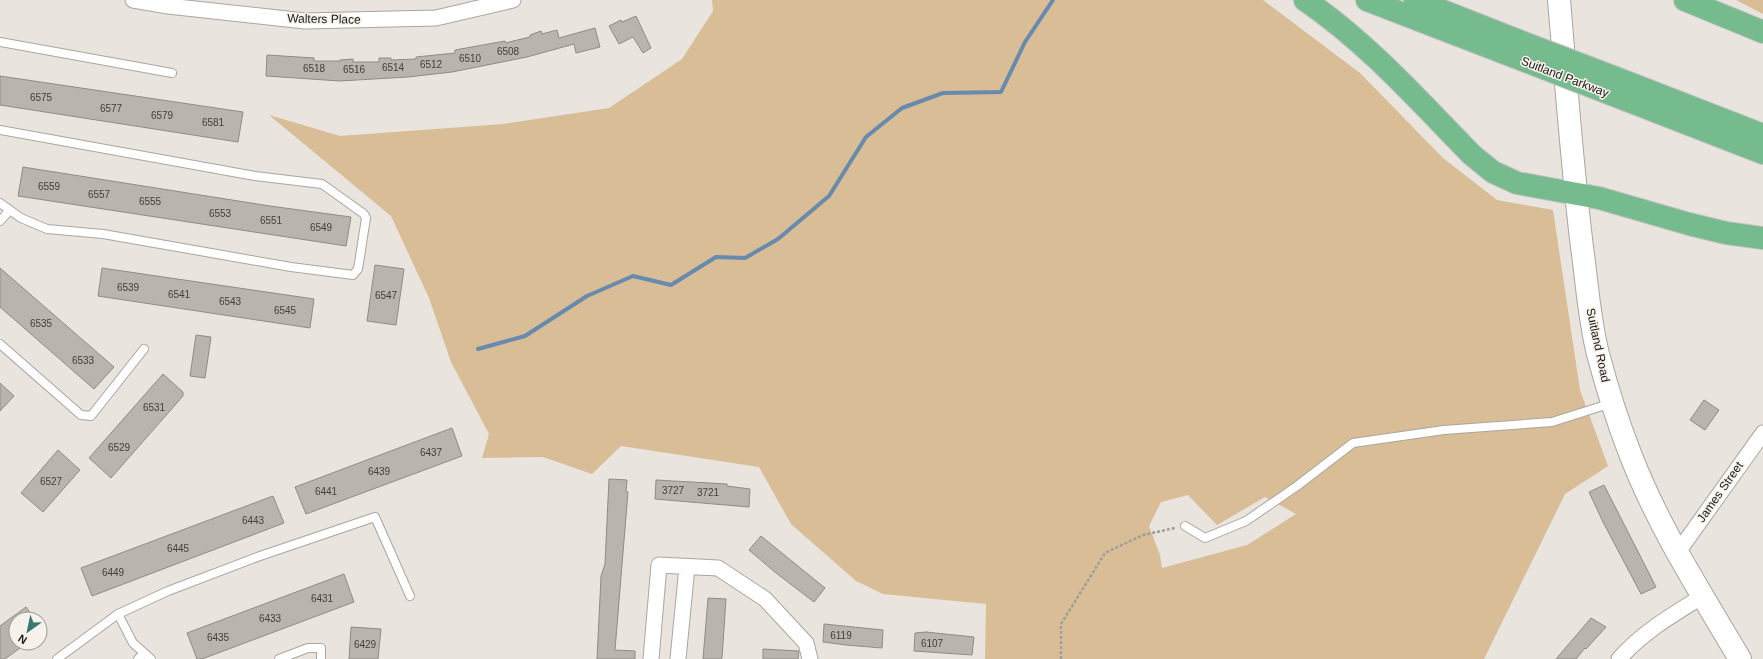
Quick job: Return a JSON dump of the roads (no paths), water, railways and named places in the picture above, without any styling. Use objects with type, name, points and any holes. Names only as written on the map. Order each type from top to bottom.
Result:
[{"type":"highway","points":[[1304,0],[1366,48],[1486,167],[1501,177],[1517,183],[1576,193],[1618,203],[1689,224],[1726,233],[1763,238]]},
{"type":"highway","name":"Suitland Parkway","points":[[1367,0],[1517,49],[1614,86],[1763,135]]},
{"type":"highway","name":"Suitland Parkway","points":[[1415,0],[1517,49]]},
{"type":"highway","points":[[1685,0],[1763,32]]},
{"type":"highway","name":"Suitland Parkway","points":[[1614,86],[1763,153]]},
{"type":"main road","name":"Suitland Road","points":[[1559,0],[1576,193],[1593,327],[1598,352],[1612,403],[1642,483],[1665,529],[1740,659]]},
{"type":"street","name":"Walters Place","points":[[133,0],[168,6],[305,21],[436,18],[513,0]]},
{"type":"street","name":"James Street","points":[[1678,552],[1763,433]]},
{"type":"street","points":[[651,659],[659,565],[718,568],[765,599],[806,643],[810,659]]},
{"type":"street","points":[[678,659],[687,567]]},
{"type":"street","points":[[1619,659],[1642,635],[1703,596]]},
{"type":"lane","points":[[0,42],[172,73]]},
{"type":"lane","points":[[0,130],[255,176],[322,184],[364,214],[366,218],[358,269],[353,275],[291,267],[103,234],[47,229],[21,218],[9,211],[0,203]]},
{"type":"lane","points":[[0,221],[9,211]]},
{"type":"lane","points":[[0,344],[81,415],[91,416],[144,349]]},
{"type":"lane","points":[[1185,526],[1205,538],[1246,521],[1297,486],[1353,443],[1444,430],[1552,422],[1612,403]]},
{"type":"lane","points":[[57,659],[118,614],[168,591],[260,556],[374,517],[410,596]]},
{"type":"lane","points":[[118,614],[141,656],[152,659]]},
{"type":"lane","points":[[279,659],[308,648],[321,648],[321,659]]},
{"type":"waterway","points":[[478,349],[525,336],[587,296],[633,276],[671,285],[716,257],[745,258],[778,239],[829,196],[866,137],[902,108],[943,93],[1001,92],[1025,42],[1053,0]]}]
